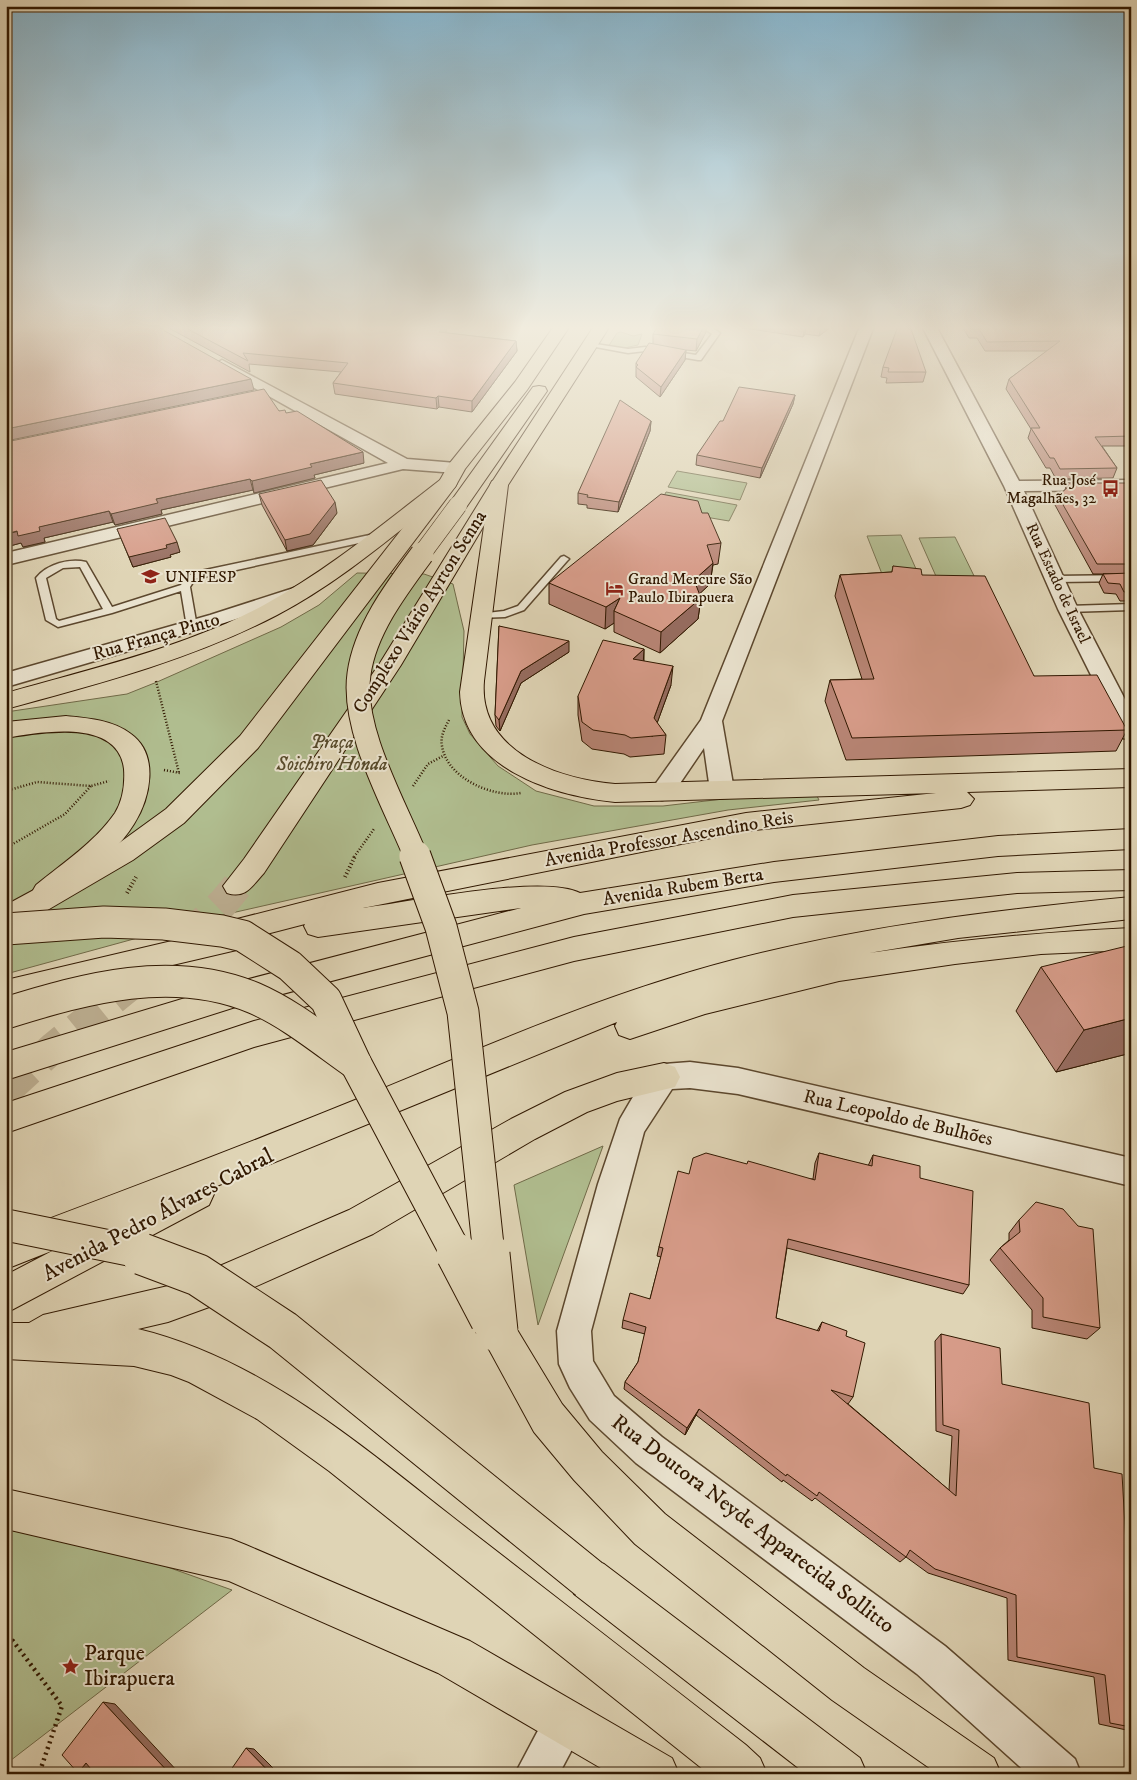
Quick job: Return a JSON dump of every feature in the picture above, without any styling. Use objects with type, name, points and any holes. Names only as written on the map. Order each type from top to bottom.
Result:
[{"type":"main road","points":[[497,1331],[466,1029],[458,985],[430,893],[366,738],[359,707],[359,673],[369,643],[454,485],[505,409]]},
{"type":"main road","points":[[18,912],[124,853],[176,816],[249,742],[454,485],[520,409]]},
{"type":"main road","name":"Complexo Viário Ayrton Senna","points":[[237,886],[254,866],[390,665],[499,485],[548,409]]},
{"type":"main road","points":[[6,701],[158,656],[225,631],[305,590],[379,536],[454,485]]},
{"type":"main road","points":[[499,485],[472,693],[474,707],[489,738],[507,756],[549,780],[580,789],[615,793],[1069,779]]},
{"type":"main road","points":[[6,730],[58,724],[88,725],[115,733],[130,748],[138,768],[136,794],[124,819],[101,844],[18,912]]},
{"type":"main road","name":"Avenida Professor Ascendino Reis","points":[[213,943],[237,930],[378,894],[746,822],[1051,790],[1069,779],[1131,778]]},
{"type":"main road","name":"Avenida Rubem Berta","points":[[6,1066],[245,992],[584,903],[774,872],[978,848],[1131,840]]},
{"type":"main road","name":"Avenida Rubem Berta","points":[[6,1118],[254,1034],[574,949],[793,906],[1017,883],[1131,880]]},
{"type":"main road","points":[[6,992],[213,943],[403,912],[511,898],[557,897],[584,903]]},
{"type":"main road","points":[[6,1252],[309,1134],[548,1036],[676,989],[759,966],[874,940],[987,923],[1131,908]]},
{"type":"main road","points":[[6,928],[104,922],[164,924],[243,936],[290,966],[326,1000],[356,1064],[497,1331],[548,1418],[588,1466],[650,1529],[848,1684],[978,1774]]},
{"type":"main road","points":[[548,1036],[594,1039],[669,1012],[839,969],[955,952],[1041,943],[1131,939]]},
{"type":"main road","points":[[6,1013],[55,998],[125,982],[170,980],[212,986],[254,998],[356,1064]]},
{"type":"main road","points":[[7,1341],[160,1306],[212,1288],[361,1222],[523,1129],[576,1102],[623,1085],[664,1077]]},
{"type":"main road","name":"Avenida Pedro Álvares Cabral","points":[[6,1296],[309,1134]]},
{"type":"main road","points":[[6,1225],[134,1250],[198,1275],[222,1290],[283,1331],[589,1579],[844,1774]]},
{"type":"main road","points":[[7,1341],[143,1349],[171,1356],[201,1368],[271,1405],[358,1469],[723,1755],[744,1774]]},
{"type":"main road","points":[[6,1509],[231,1560],[454,1657],[656,1774]]},
{"type":"street","points":[[305,409],[403,464],[454,485]]},
{"type":"street","points":[[662,792],[711,721],[834,409]]},
{"type":"street","name":"Rua Estado de Israel","points":[[973,409],[1013,486],[1056,578],[1068,609],[1131,733]]},
{"type":"street","points":[[6,559],[403,464]]},
{"type":"street","points":[[1013,486],[1131,485]]},
{"type":"street","name":"Rua França Pinto","points":[[6,680],[192,627],[305,590]]},
{"type":"street","points":[[711,721],[722,790]]},
{"type":"street","name":"Rua Leopoldo de Bulhões","points":[[664,1077],[690,1076],[738,1081],[1131,1172]]},
{"type":"street","name":"Rua Doutora Neyde Apparecida Sollitto","points":[[664,1077],[644,1104],[630,1129],[613,1184],[574,1331],[576,1364],[582,1376],[602,1408],[648,1450],[931,1660],[1060,1774]]},
{"type":"street","points":[[536,1774],[566,1721]]},
{"type":"lane","points":[[192,627],[185,587],[186,582],[198,574],[379,536]]},
{"type":"lane","points":[[481,616],[505,614],[521,608],[564,559]]},
{"type":"lane","points":[[109,611],[83,564],[77,563],[53,569],[41,578],[54,623],[69,623],[109,611],[185,587]]},
{"type":"lane","points":[[1056,578],[1131,578]]},
{"type":"lane","points":[[1068,609],[1131,608]]},
{"type":"path","points":[[155,677],[179,773],[156,768]]},
{"type":"path","points":[[6,791],[37,782],[91,786],[65,814],[6,848]]},
{"type":"path","points":[[125,898],[128,889],[142,870]]},
{"type":"path","points":[[345,880],[354,878]]},
{"type":"path","points":[[6,1639],[13,1640],[62,1706],[39,1774]]},
{"type":"green space","points":[[677,471],[747,483],[740,500],[668,487]]},
{"type":"green space","points":[[666,492],[737,505],[729,521],[658,509]]},
{"type":"green space","points":[[901,535],[920,578],[884,579],[867,536]]},
{"type":"green space","points":[[955,537],[977,582],[939,583],[919,538]]},
{"type":"green space","name":"Praça Soichiro Honda","points":[[357,573],[424,574],[453,584],[464,631],[462,717],[470,734],[498,766],[536,791],[594,806],[663,806],[815,792],[819,800],[728,810],[532,845],[214,917],[6,974],[6,712],[127,694],[281,627],[319,605]]},
{"type":"green space","points":[[603,1146],[538,1325],[514,1185]]},
{"type":"green space","name":"Parque Ibirapuera","points":[[6,1526],[117,1549],[232,1590],[6,1764]]},
{"type":"building","points":[[6,409],[104,409],[6,429]]},
{"type":"building","points":[[166,409],[278,409],[279,411],[285,410],[286,413],[297,411],[363,452],[310,464],[312,467],[252,481],[250,479],[156,499],[158,503],[111,514],[109,511],[39,527],[40,531],[18,536],[17,531],[6,534],[6,442]]},
{"type":"building","points":[[616,409],[633,409],[651,421],[619,502],[587,497],[588,495],[578,493]]},
{"type":"building","points":[[729,409],[789,409],[762,468],[697,455],[720,421],[723,421]]},
{"type":"building","points":[[1028,409],[1131,409],[1131,436],[1095,437],[1117,468],[1060,469],[1054,458],[1050,458],[1031,428],[1040,428]]},
{"type":"building","points":[[321,480],[335,502],[310,534],[285,540],[259,494]]},
{"type":"building","points":[[1067,483],[1126,483],[1131,490],[1131,564],[1097,564],[1058,496],[1069,486]]},
{"type":"building","points":[[661,494],[698,501],[702,513],[708,513],[721,543],[707,545],[713,563],[694,580],[701,598],[661,632],[614,611],[620,598],[606,607],[549,583]]},
{"type":"building","points":[[165,518],[177,542],[166,545],[167,548],[129,557],[117,529]]},
{"type":"building","points":[[893,566],[921,569],[922,575],[985,576],[1034,676],[1097,675],[1127,730],[852,738],[830,680],[874,679],[840,575],[892,572]]},
{"type":"building","points":[[1131,573],[1131,591],[1124,592],[1120,584],[1108,583],[1103,574]]},
{"type":"building","points":[[499,626],[569,641],[521,671],[499,720],[495,715]]},
{"type":"building","points":[[603,640],[644,649],[633,659],[673,666],[654,718],[666,735],[631,738],[625,735],[593,730],[582,722],[578,696]]},
{"type":"building","points":[[1131,945],[1131,1018],[1084,1030],[1041,967]]},
{"type":"building","points":[[706,1153],[747,1164],[748,1161],[815,1180],[819,1153],[872,1166],[873,1155],[920,1166],[920,1178],[973,1191],[969,1285],[788,1239],[776,1318],[819,1331],[822,1322],[847,1331],[846,1336],[865,1343],[853,1397],[831,1390],[956,1496],[959,1430],[943,1425],[941,1334],[1000,1348],[1002,1384],[1089,1403],[1094,1468],[1122,1474],[1129,1596],[1131,1596],[1131,1727],[1110,1723],[1105,1675],[1017,1657],[1016,1595],[935,1569],[910,1550],[906,1557],[819,1492],[817,1496],[787,1474],[786,1476],[699,1409],[687,1428],[625,1382],[638,1362],[646,1327],[623,1320],[630,1293],[650,1299],[663,1248],[659,1247],[678,1171],[689,1174],[693,1158]]},
{"type":"building","points":[[1036,1202],[1063,1209],[1078,1226],[1093,1229],[1100,1328],[1043,1317],[1043,1298],[1000,1248],[1020,1232],[1019,1220]]},
{"type":"building","points":[[103,1702],[170,1774],[95,1774],[86,1763],[78,1773],[62,1755]]},
{"type":"building","points":[[246,1748],[271,1774],[228,1774]]},
{"type":"tunnel","points":[[184,940],[223,903],[237,886]]},
{"type":"tunnel","points":[[6,1091],[54,1047],[138,979]]},
{"type":"place","name":"Rua José Magalhães, 32","points":[[1110,489]]},
{"type":"place","name":"UNIFESP","points":[[151,577]]},
{"type":"place","name":"Grand Mercure São Paulo Ibirapuera","points":[[614,588]]},
{"type":"place","name":"Parque Ibirapuera","points":[[70,1666]]}]
